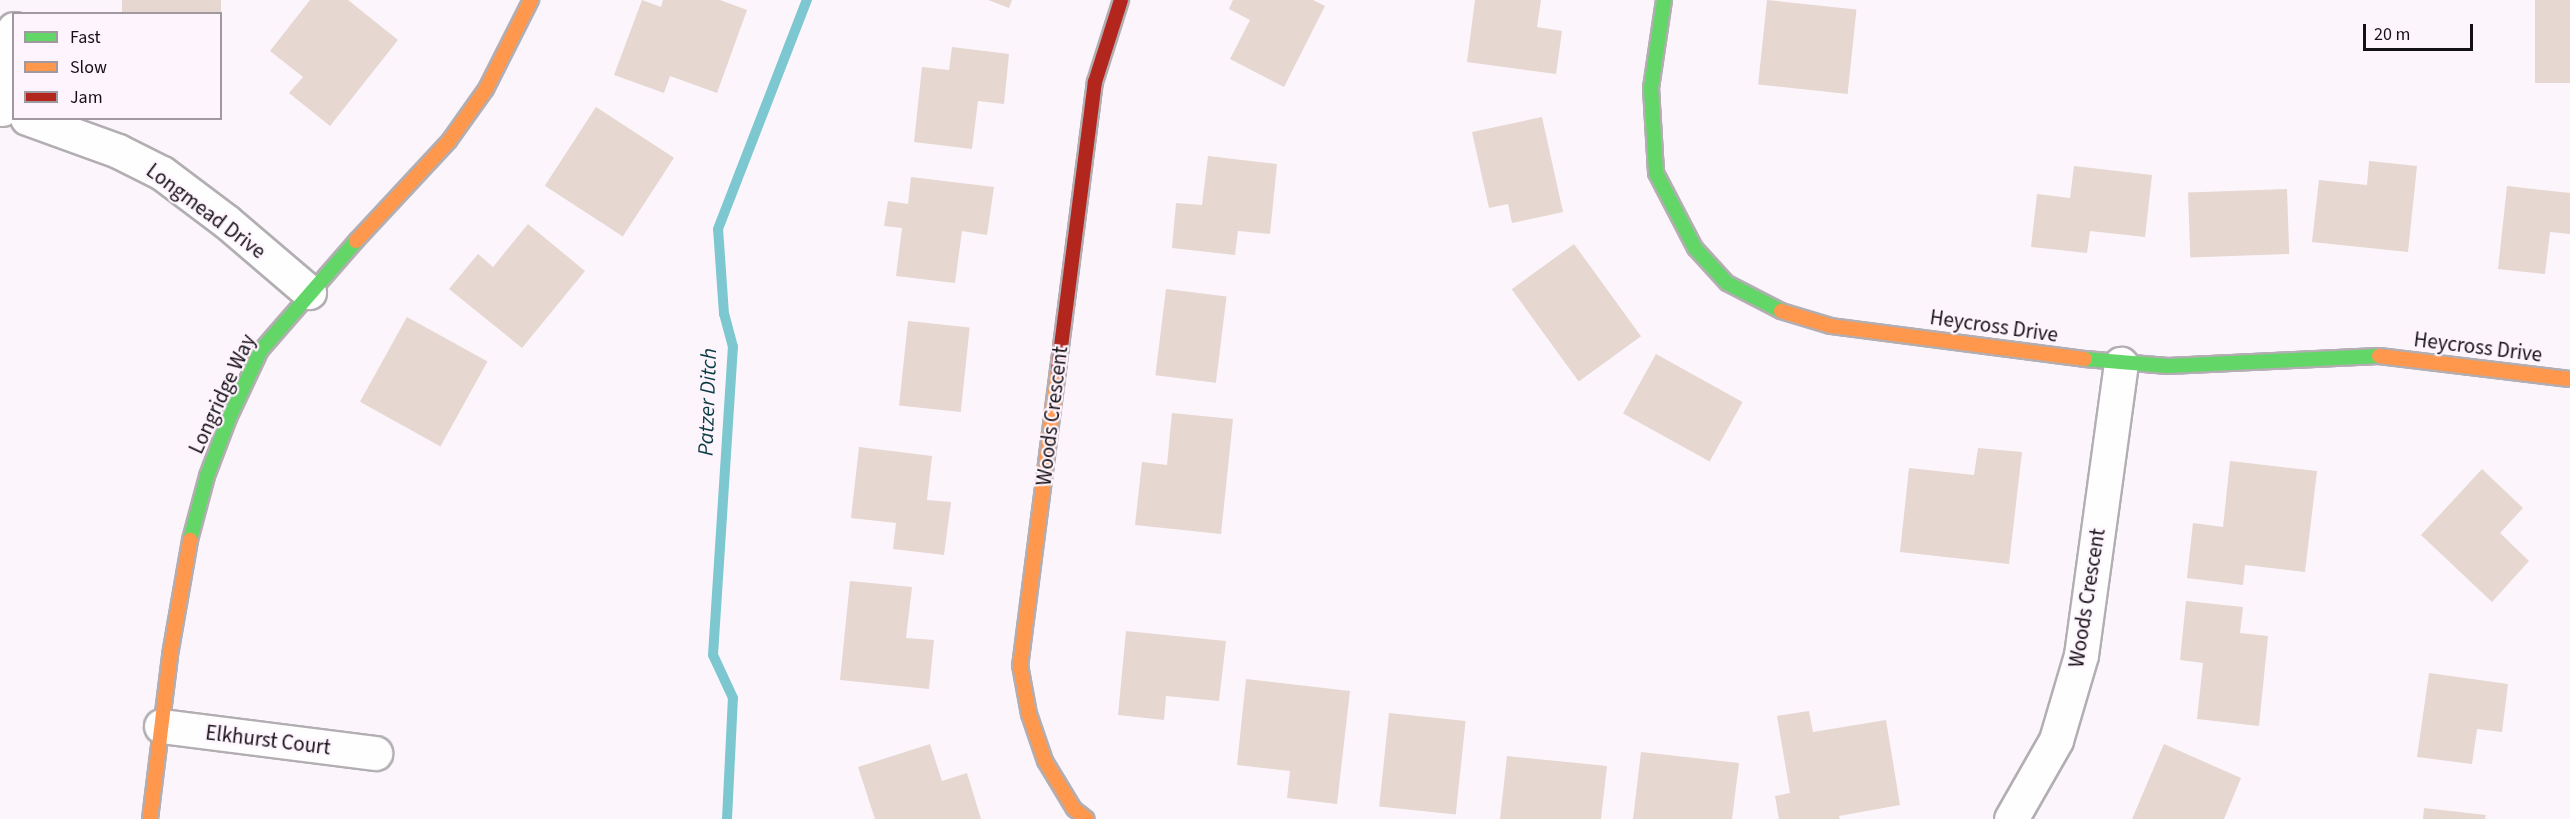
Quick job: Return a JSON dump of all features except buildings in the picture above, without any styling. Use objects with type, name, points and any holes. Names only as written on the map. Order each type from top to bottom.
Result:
[{"type":"street","name":"Longridge Way","points":[[150,819],[170,655],[192,529],[207,476],[261,350],[309,292],[449,141],[486,89],[531,0]]},
{"type":"street","name":"Woods Crescent","points":[[1087,819],[1074,809],[1045,761],[1029,714],[1020,665],[1095,82],[1121,0]]},
{"type":"street","name":"Heycross Drive","points":[[1664,0],[1651,88],[1656,173],[1695,248],[1726,283],[1760,302],[1797,318],[1831,326],[2121,364],[2168,366],[2367,355],[2570,379]]},
{"type":"street","points":[[11,112],[12,84]]},
{"type":"street","name":"Longmead Drive","points":[[33,120],[118,151],[162,173],[227,222],[309,292]]},
{"type":"street","name":"Woods Crescent","points":[[2011,819],[2056,740],[2081,656],[2121,364]]},
{"type":"street","name":"Elkhurst Court","points":[[161,726],[375,753]]},
{"type":"waterway","name":"Patzer Ditch","points":[[727,819],[733,698],[713,655],[733,347],[724,314],[718,229],[807,0]]},
{"type":"traffic: fast","points":[[1664,0],[1651,88],[1656,173],[1695,248],[1727,283],[1781,311]]},
{"type":"traffic: fast","points":[[190,540],[207,476],[229,418],[261,350],[356,241]]},
{"type":"traffic: fast","points":[[2085,359],[2168,366],[2379,356]]},
{"type":"traffic: slow","points":[[356,241],[449,141],[486,89],[531,0]]},
{"type":"traffic: slow","points":[[1781,311],[1831,326],[2085,359]]},
{"type":"traffic: slow","points":[[2379,356],[2570,379]]},
{"type":"traffic: slow","points":[[1058,370],[1020,665],[1029,714],[1045,761],[1074,809],[1087,819]]},
{"type":"traffic: slow","points":[[150,819],[170,655],[190,540]]},
{"type":"traffic: jam","points":[[1058,370],[1095,82],[1121,0]]}]
